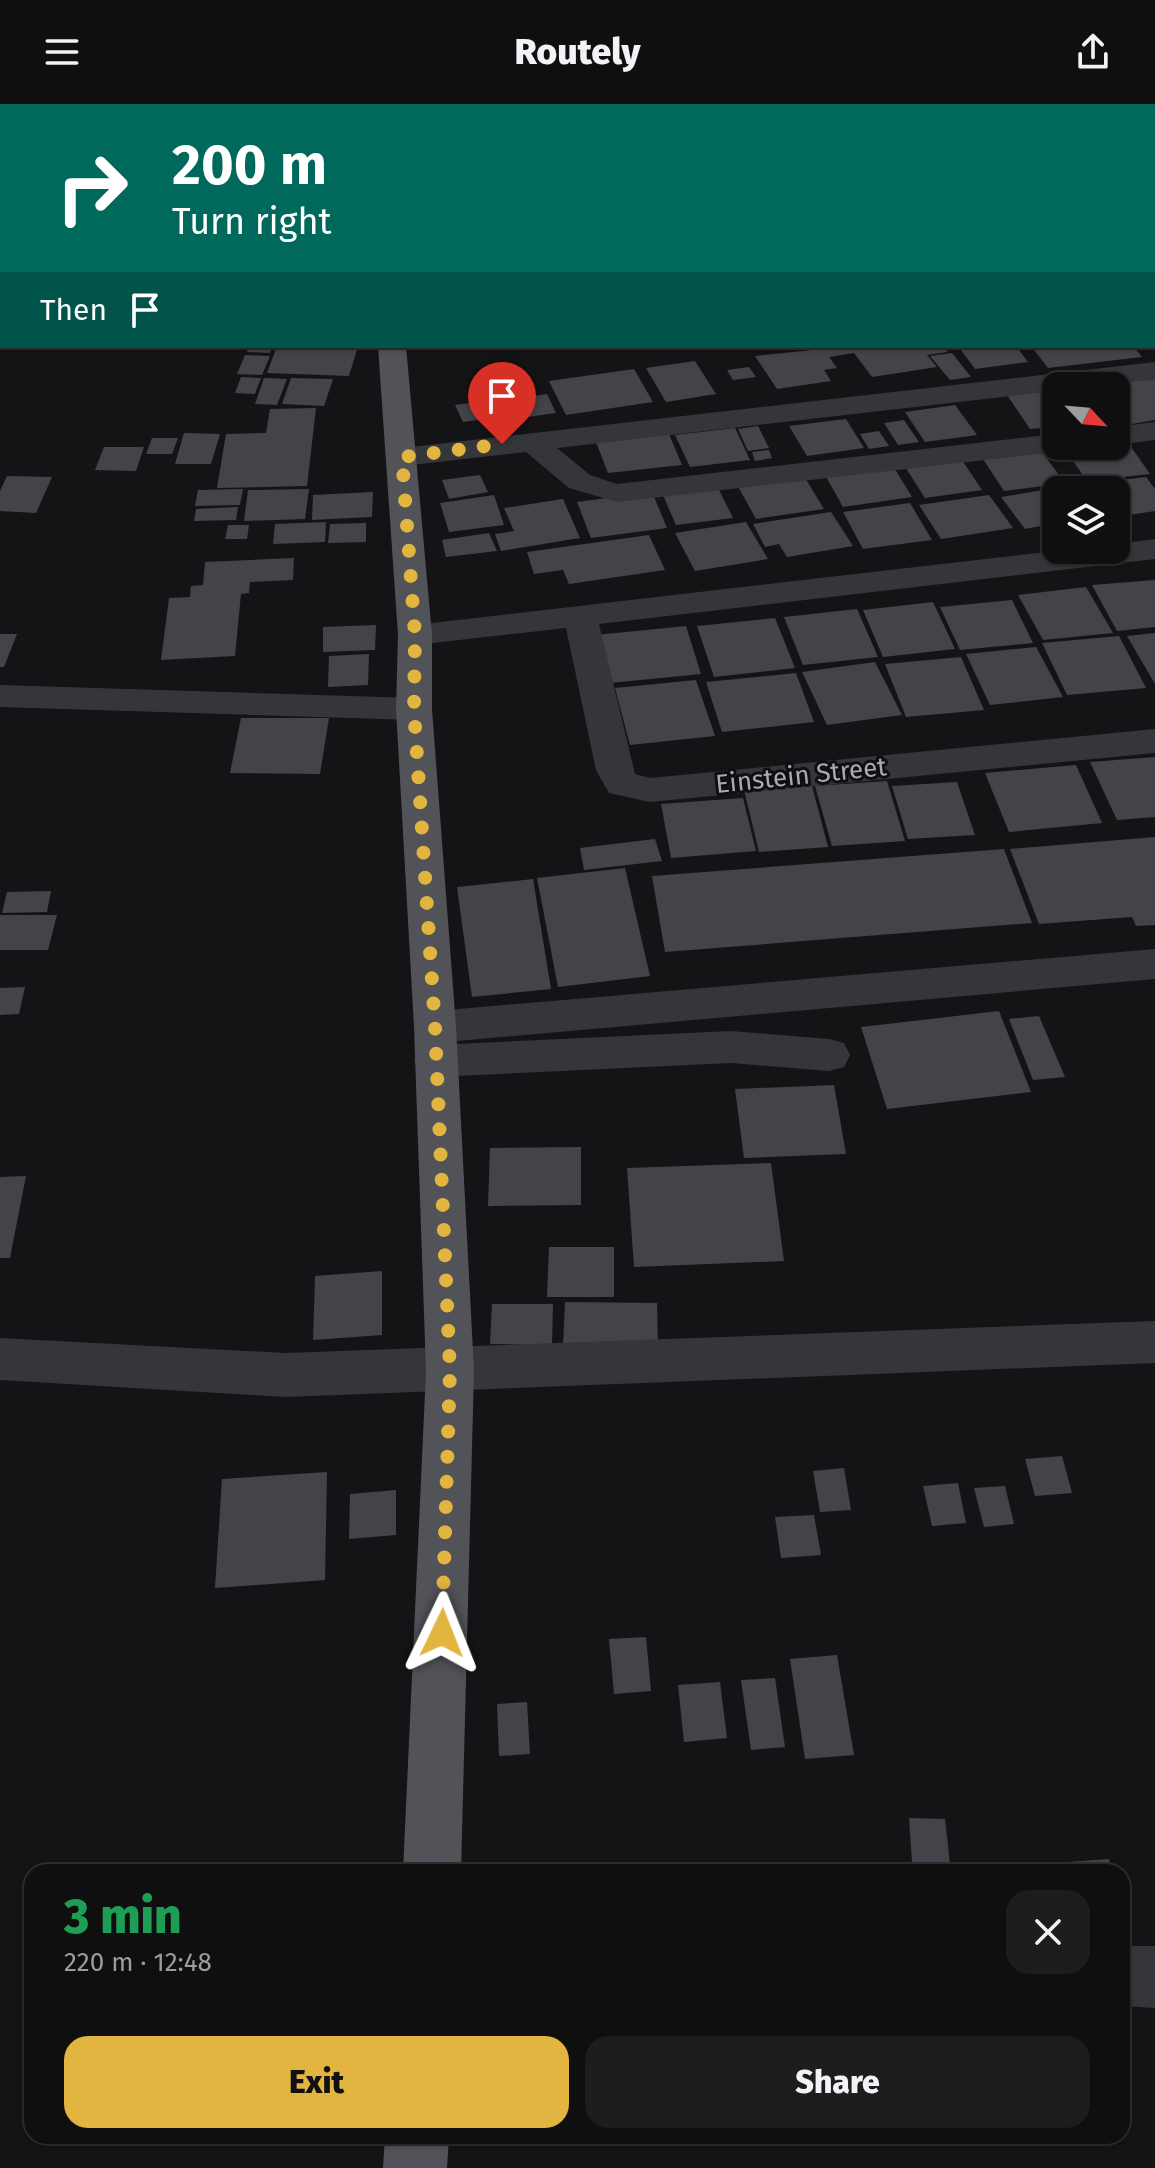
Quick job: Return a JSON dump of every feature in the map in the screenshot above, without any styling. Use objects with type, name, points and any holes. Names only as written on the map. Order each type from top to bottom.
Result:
[{"type":"main road","points":[[392,348],[415,635],[414,709],[435,1044],[450,1371],[432,1864]]},
{"type":"main road","points":[[415,2168],[416,2144]]},
{"type":"street","points":[[402,457],[1155,371]]},
{"type":"street","points":[[1130,434],[1155,431]]},
{"type":"street","points":[[530,440],[593,491],[617,493],[1042,445]]},
{"type":"street","points":[[415,635],[1155,549]]},
{"type":"street","name":"Einstein Street","points":[[580,615],[614,770],[622,784],[650,790],[1155,741]]},
{"type":"street","points":[[0,696],[414,709]]},
{"type":"street","points":[[435,1044],[1155,964]]},
{"type":"street","points":[[435,1044],[731,1047],[829,1055]]},
{"type":"street","points":[[0,1359],[286,1375],[1155,1342]]},
{"type":"street","points":[[1130,1976],[1155,1977]]},
{"type":"building","points":[[248,348],[271,348],[270,353],[247,352]]},
{"type":"building","points":[[276,348],[357,348],[349,376],[267,373]]},
{"type":"building","points":[[831,348],[945,348],[948,352],[927,355],[937,367],[872,377],[854,353],[829,357],[837,368],[824,370],[831,381],[777,389],[755,356]]},
{"type":"building","points":[[959,348],[1018,348],[1028,362],[975,369]]},
{"type":"building","points":[[1033,348],[1135,348],[1142,357],[1048,368]]},
{"type":"building","points":[[952,353],[971,377],[950,380],[930,356]]},
{"type":"building","points":[[245,355],[270,356],[262,375],[237,374]]},
{"type":"building","points":[[695,361],[716,394],[666,402],[646,368]]},
{"type":"building","points":[[749,367],[756,377],[733,380],[727,370]]},
{"type":"building","points":[[634,369],[653,402],[566,415],[549,381]]},
{"type":"building","points":[[241,377],[261,378],[255,394],[235,393]]},
{"type":"building","points":[[264,378],[287,379],[277,405],[255,404]]},
{"type":"building","points":[[291,378],[333,379],[324,406],[282,404]]},
{"type":"building","points":[[1155,378],[1155,420],[1130,422],[1130,382]]},
{"type":"building","points":[[1042,391],[1042,428],[1030,429],[1007,395]]},
{"type":"building","points":[[547,394],[556,413],[507,420],[499,401]]},
{"type":"building","points":[[493,400],[500,417],[463,422],[455,405]]},
{"type":"building","points":[[955,405],[977,435],[925,442],[905,412]]},
{"type":"building","points":[[316,408],[307,486],[217,488],[226,434],[266,433],[270,409]]},
{"type":"building","points":[[846,419],[864,448],[807,456],[789,426]]},
{"type":"building","points":[[904,420],[919,442],[898,445],[884,423]]},
{"type":"building","points":[[758,426],[769,448],[748,451],[738,429]]},
{"type":"building","points":[[735,428],[750,460],[690,467],[675,435]]},
{"type":"building","points":[[879,431],[889,446],[869,449],[860,434]]},
{"type":"building","points":[[184,433],[220,434],[211,464],[175,464]]},
{"type":"building","points":[[669,434],[682,465],[608,473],[596,442]]},
{"type":"building","points":[[152,438],[178,438],[172,454],[146,454]]},
{"type":"building","points":[[1130,445],[1150,474],[1130,476],[1084,476],[1072,460],[1130,460]]},
{"type":"building","points":[[104,447],[144,447],[136,471],[95,470]]},
{"type":"building","points":[[769,450],[772,458],[755,461],[752,452]]},
{"type":"building","points":[[1042,452],[1042,460],[1048,460],[1060,476],[1042,476],[1042,486],[1004,491],[983,459]]},
{"type":"building","points":[[960,457],[982,490],[925,498],[904,465]]},
{"type":"building","points":[[893,466],[912,497],[843,507],[825,475]]},
{"type":"building","points":[[802,473],[824,509],[756,519],[736,483]]},
{"type":"building","points":[[480,475],[488,492],[449,499],[442,480]]},
{"type":"building","points":[[7,476],[52,477],[36,513],[0,511],[0,491]]},
{"type":"building","points":[[1146,477],[1155,489],[1155,511],[1130,515],[1130,479]]},
{"type":"building","points":[[717,486],[733,518],[676,525],[662,493]]},
{"type":"building","points":[[243,489],[240,505],[195,506],[198,490]]},
{"type":"building","points":[[309,489],[305,519],[244,521],[248,490]]},
{"type":"building","points":[[1042,490],[1042,526],[1025,529],[1001,497]]},
{"type":"building","points":[[373,492],[372,517],[312,520],[313,495]]},
{"type":"building","points":[[652,492],[667,528],[591,538],[577,502]]},
{"type":"building","points":[[494,495],[504,525],[449,532],[440,503]]},
{"type":"building","points":[[989,495],[1013,528],[941,539],[919,505]]},
{"type":"building","points":[[563,499],[580,538],[501,551],[495,534],[514,531],[504,508]]},
{"type":"building","points":[[910,503],[932,540],[863,549],[843,512]]},
{"type":"building","points":[[238,507],[236,520],[194,521],[196,509]]},
{"type":"building","points":[[831,512],[853,546],[787,557],[779,544],[765,547],[753,524]]},
{"type":"building","points":[[326,522],[325,542],[273,544],[275,524]]},
{"type":"building","points":[[746,522],[768,559],[695,571],[675,533]]},
{"type":"building","points":[[366,523],[366,542],[328,543],[330,524]]},
{"type":"building","points":[[228,525],[249,525],[247,539],[225,539]]},
{"type":"building","points":[[489,533],[497,551],[446,557],[442,540]]},
{"type":"building","points":[[649,535],[665,570],[569,584],[563,570],[534,574],[527,552]]},
{"type":"building","points":[[294,558],[293,580],[250,582],[249,593],[241,594],[235,656],[161,660],[169,598],[190,597],[191,586],[203,585],[205,562]]},
{"type":"building","points":[[1155,580],[1155,627],[1117,631],[1092,585]]},
{"type":"building","points":[[1086,587],[1113,633],[1043,640],[1018,595]]},
{"type":"building","points":[[1012,600],[1033,643],[960,650],[940,607]]},
{"type":"building","points":[[933,602],[955,649],[883,657],[863,610]]},
{"type":"building","points":[[857,609],[878,657],[803,665],[784,617]]},
{"type":"building","points":[[775,618],[795,668],[714,677],[697,626]]},
{"type":"building","points":[[376,625],[375,650],[323,652],[323,627]]},
{"type":"building","points":[[686,626],[701,674],[610,683],[596,635]]},
{"type":"building","points":[[1155,633],[1155,684],[1127,636]]},
{"type":"building","points":[[0,634],[17,634],[4,667],[0,667]]},
{"type":"building","points":[[1119,636],[1146,688],[1067,695],[1042,643]]},
{"type":"building","points":[[1036,647],[1063,697],[990,705],[966,654]]},
{"type":"building","points":[[369,654],[368,685],[328,687],[329,656]]},
{"type":"building","points":[[961,657],[984,710],[906,717],[885,664]]},
{"type":"building","points":[[875,662],[902,715],[827,725],[802,672]]},
{"type":"building","points":[[796,673],[814,722],[722,732],[706,682]]},
{"type":"building","points":[[696,680],[715,736],[630,745],[615,688]]},
{"type":"building","points":[[241,718],[329,718],[320,774],[230,773]]},
{"type":"building","points":[[1155,757],[1155,817],[1117,820],[1090,762]]},
{"type":"building","points":[[1076,765],[1102,823],[1009,832],[985,773]]},
{"type":"building","points":[[887,781],[905,841],[832,846],[815,786]]},
{"type":"building","points":[[957,782],[975,835],[908,839],[892,786]]},
{"type":"building","points":[[812,786],[828,847],[759,852],[744,790]]},
{"type":"building","points":[[743,798],[756,851],[671,858],[661,804]]},
{"type":"building","points":[[1155,837],[1155,925],[1136,926],[1132,917],[1039,924],[1010,849]]},
{"type":"building","points":[[655,839],[662,861],[584,870],[580,848]]},
{"type":"building","points":[[1004,849],[1032,923],[665,952],[652,876]]},
{"type":"building","points":[[625,868],[650,976],[558,987],[537,878]]},
{"type":"building","points":[[533,879],[551,989],[472,997],[457,887]]},
{"type":"building","points":[[51,891],[47,912],[2,913],[7,892]]},
{"type":"building","points":[[0,915],[57,915],[48,950],[0,950]]},
{"type":"building","points":[[25,987],[19,1014],[0,1015],[0,988]]},
{"type":"building","points":[[999,1011],[1031,1092],[887,1109],[861,1027]]},
{"type":"building","points":[[1039,1016],[1065,1077],[1033,1080],[1009,1019]]},
{"type":"building","points":[[834,1085],[846,1154],[744,1158],[735,1089]]},
{"type":"building","points":[[581,1147],[581,1205],[488,1206],[490,1148]]},
{"type":"building","points":[[771,1163],[784,1261],[634,1267],[627,1168]]},
{"type":"building","points":[[26,1176],[10,1258],[0,1258],[0,1177]]},
{"type":"building","points":[[549,1247],[614,1247],[614,1297],[547,1297]]},
{"type":"building","points":[[382,1271],[382,1335],[313,1340],[315,1276]]},
{"type":"building","points":[[565,1302],[657,1303],[658,1347],[563,1346]]},
{"type":"building","points":[[492,1304],[553,1304],[552,1345],[490,1344]]},
{"type":"building","points":[[1062,1456],[1072,1493],[1035,1496],[1025,1459]]},
{"type":"building","points":[[844,1468],[851,1510],[820,1512],[813,1471]]},
{"type":"building","points":[[327,1472],[325,1580],[215,1588],[222,1479]]},
{"type":"building","points":[[958,1483],[966,1523],[932,1526],[923,1486]]},
{"type":"building","points":[[1005,1486],[1014,1524],[984,1527],[974,1488]]},
{"type":"building","points":[[396,1490],[396,1535],[349,1539],[350,1494]]},
{"type":"building","points":[[814,1515],[821,1555],[781,1558],[775,1517]]},
{"type":"building","points":[[646,1637],[651,1691],[614,1694],[609,1639]]},
{"type":"building","points":[[837,1655],[854,1755],[805,1759],[790,1659]]},
{"type":"building","points":[[775,1678],[785,1747],[751,1750],[741,1680]]},
{"type":"building","points":[[720,1682],[727,1738],[684,1742],[678,1685]]},
{"type":"building","points":[[527,1702],[530,1754],[499,1756],[497,1704]]},
{"type":"building","points":[[909,1818],[945,1819],[950,1864],[912,1862]]},
{"type":"building","points":[[1109,1859],[1110,1864],[1041,1864]]},
{"type":"route","points":[[442,1633],[451,1424],[450,1371],[435,1027],[414,709],[415,635],[402,457],[502,444]]}]
